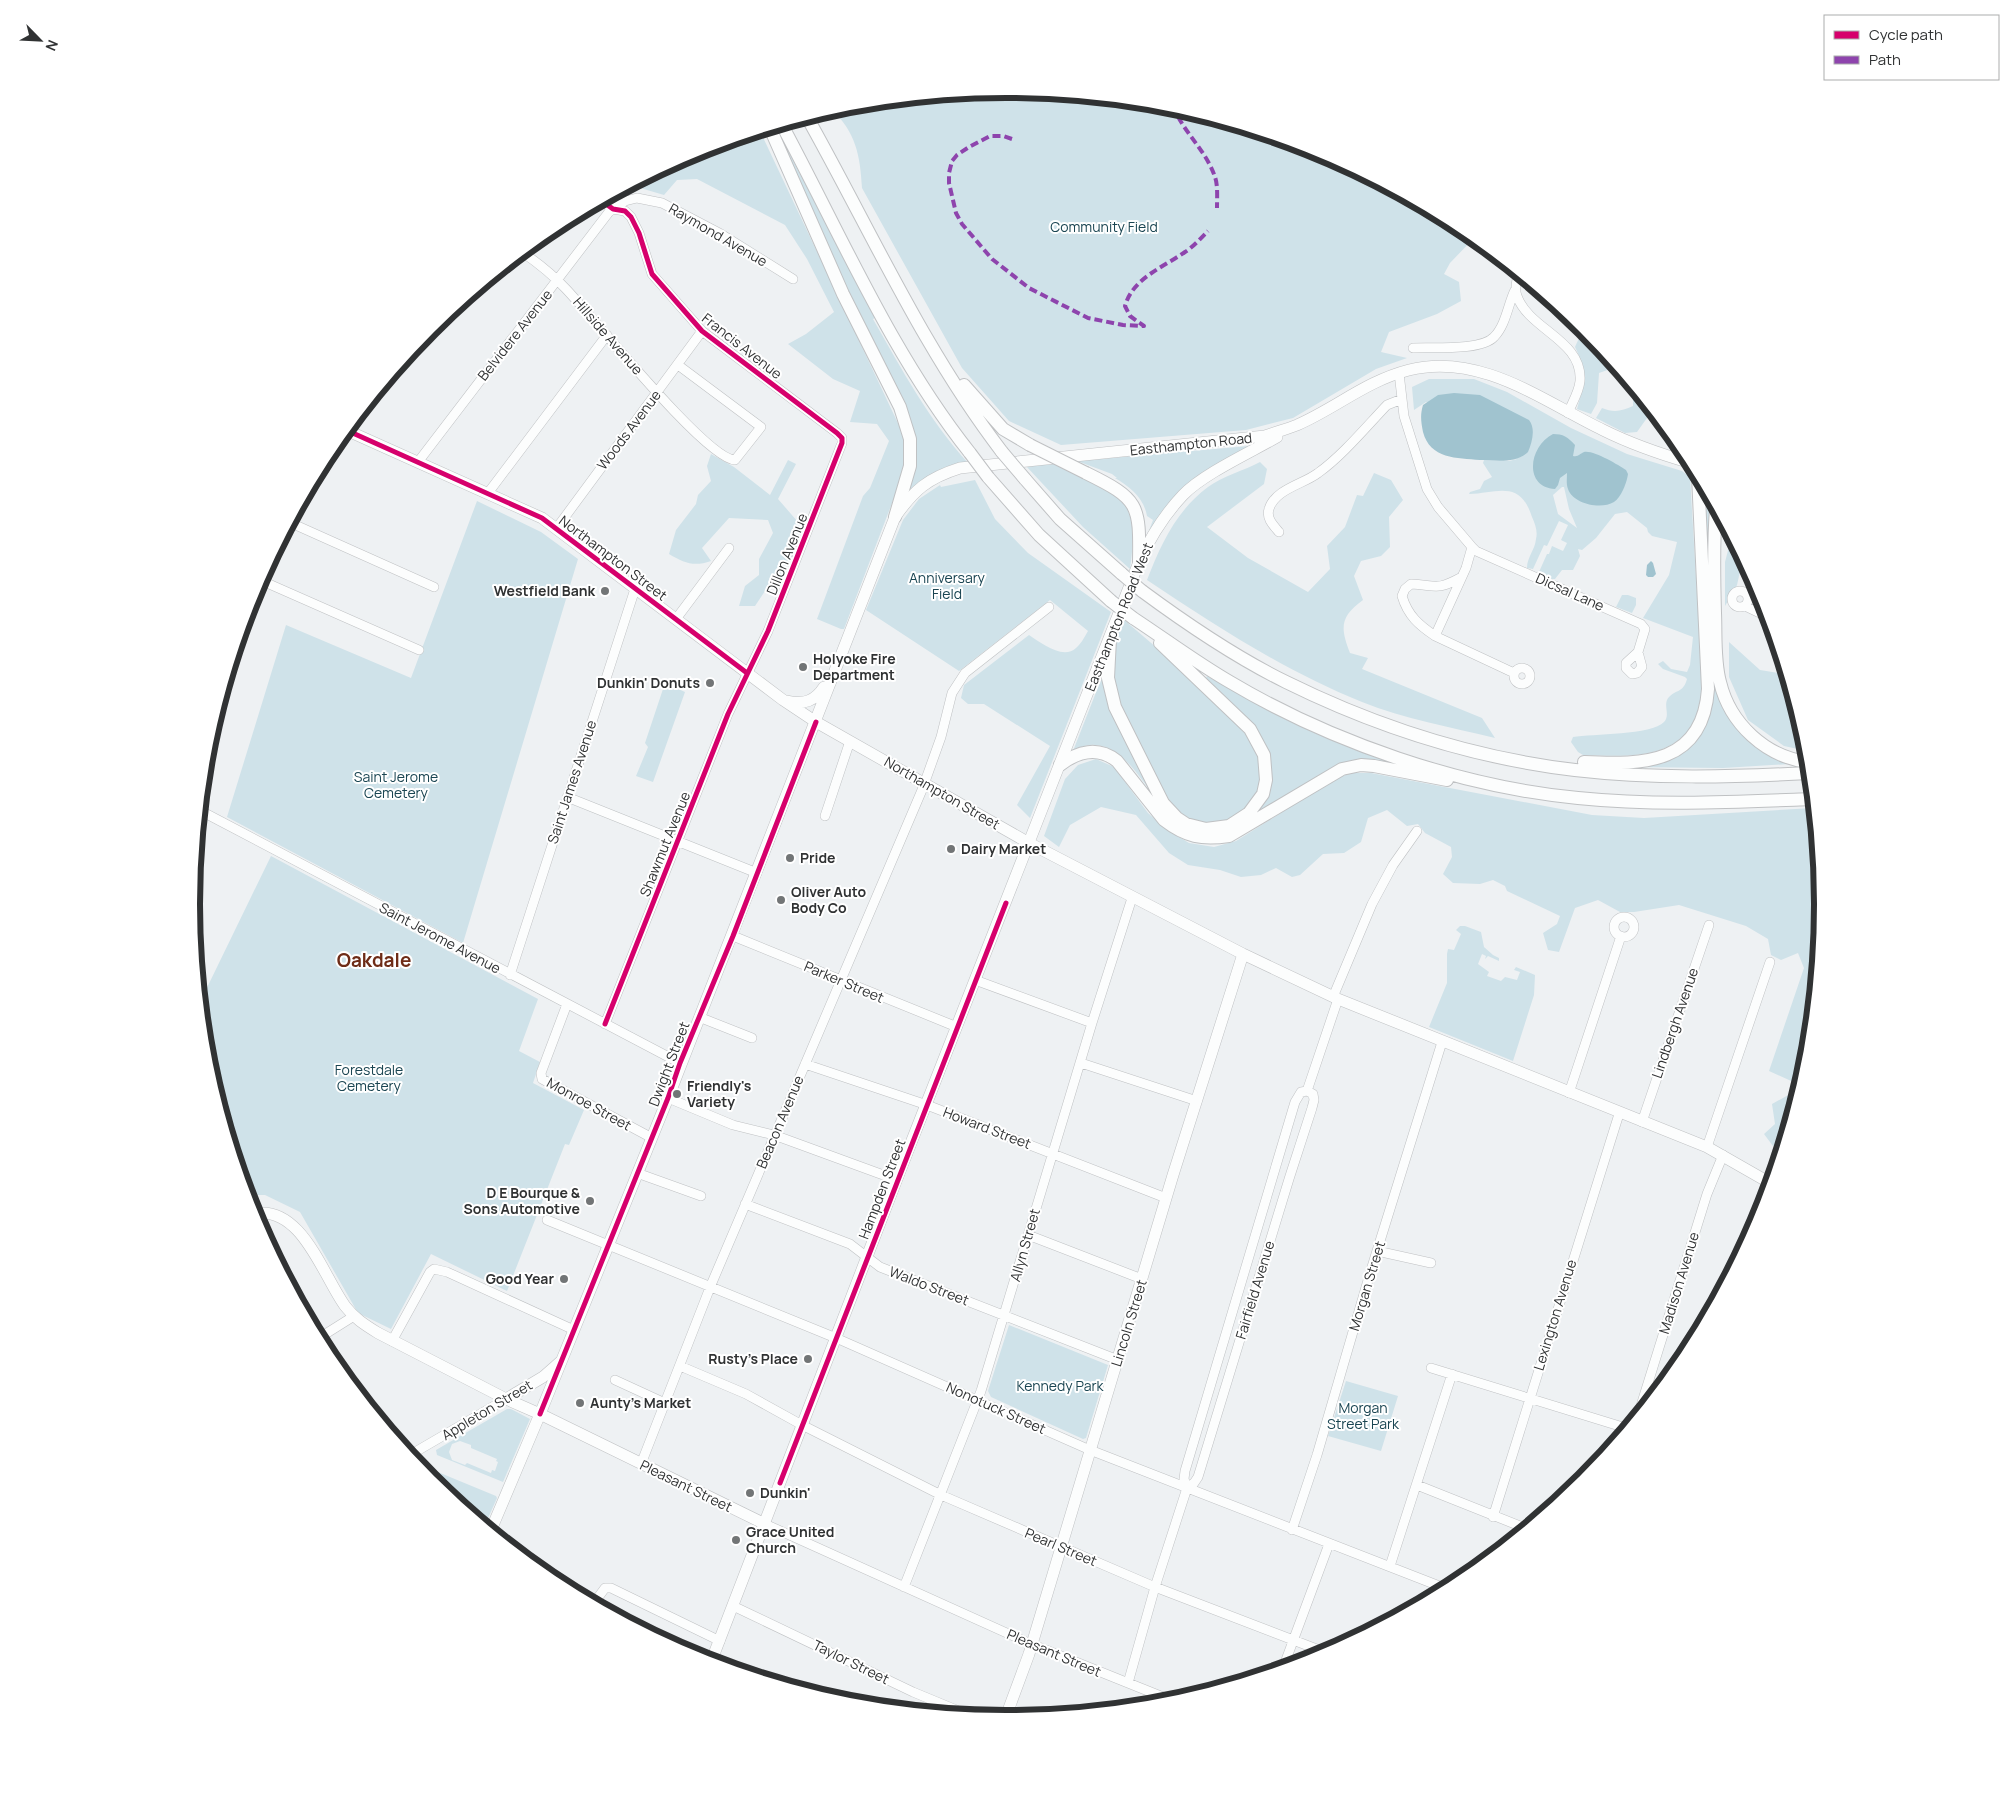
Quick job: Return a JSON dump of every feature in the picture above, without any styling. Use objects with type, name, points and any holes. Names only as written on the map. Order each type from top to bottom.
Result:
[{"type":"highway","points":[[810,122],[926,337],[982,426],[1024,479],[1060,519],[1142,591],[1195,629],[1241,658],[1285,682],[1372,720],[1412,734],[1482,754],[1576,770],[1634,774],[1701,776],[1802,772]]},
{"type":"highway","points":[[784,129],[904,355],[951,429],[988,477],[1039,535],[1132,618],[1250,728],[1264,756],[1266,780],[1263,794],[1250,813],[1241,820],[1229,826],[1206,828],[1186,824],[1169,811],[1115,707],[1108,678],[1110,639]]},
{"type":"highway","points":[[772,133],[843,294],[900,407],[910,439],[910,466],[895,517]]},
{"type":"highway","points":[[926,337],[991,417],[1003,429],[1125,494],[1134,507],[1140,527],[1139,562]]},
{"type":"highway","points":[[1482,754],[1599,763],[1647,761],[1660,758],[1675,750],[1693,734],[1704,713],[1708,688],[1699,490]]},
{"type":"highway","points":[[1715,520],[1714,597],[1717,666],[1721,689],[1736,719],[1760,743],[1792,759],[1800,761]]},
{"type":"highway","points":[[1132,618],[1229,682],[1278,709],[1319,728],[1408,761],[1463,777],[1521,790]]},
{"type":"highway","points":[[1060,764],[1070,757],[1084,752],[1110,755],[1172,827],[1191,836],[1210,839],[1229,836],[1342,769],[1361,765],[1578,798],[1703,803],[1807,799]]},
{"type":"main road","name":"Easthampton Road","points":[[816,722],[895,517],[908,499],[920,487],[933,478],[960,468],[1233,441],[1265,436],[1298,424],[1366,386],[1398,373],[1441,366],[1486,373],[1515,385],[1634,445],[1680,460]]},
{"type":"main road","name":"Easthampton Road West","points":[[1029,843],[1139,562],[1158,526],[1184,494],[1203,480],[1298,424]]},
{"type":"main road","name":"Northampton Street","points":[[353,433],[537,516],[556,528],[782,700],[816,722],[1029,843],[1132,898],[1336,998],[1619,1114],[1707,1147],[1765,1180]]},
{"type":"main road","points":[[782,700],[801,703],[816,697],[834,672]]},
{"type":"main road","name":"Dwight Street","points":[[493,1525],[652,1138],[816,722]]},
{"type":"main road","name":"Hampden Street","points":[[714,1655],[1029,843]]},
{"type":"main road","name":"Lincoln Street","points":[[1008,1710],[1019,1684],[1166,1198],[1243,954]]},
{"type":"main road","name":"Pleasant Street","points":[[262,1213],[271,1213],[288,1220],[303,1238],[345,1305],[358,1320],[392,1341],[506,1400],[540,1414],[764,1524]]},
{"type":"main road","name":"Appleton Street","points":[[506,1400],[543,1377],[562,1360]]},
{"type":"street","name":"Raymond Avenue","points":[[613,209],[628,200],[637,198],[662,203],[721,234],[793,278]]},
{"type":"street","name":"Francis Avenue","points":[[607,204],[613,209],[625,211],[631,217],[641,238],[652,274],[702,331],[837,433],[842,438],[842,441]]},
{"type":"street","name":"Belvidere Avenue","points":[[418,462],[605,216],[613,209]]},
{"type":"street","name":"Hillside Avenue","points":[[527,256],[558,280],[658,393],[723,457],[735,460],[761,427],[678,365]]},
{"type":"street","points":[[1413,348],[1462,347],[1488,342],[1496,334],[1515,290],[1517,280]]},
{"type":"street","points":[[1515,290],[1524,309],[1565,346],[1575,359],[1580,372],[1580,385],[1568,413]]},
{"type":"street","name":"Woods Avenue","points":[[556,528],[612,451],[658,393],[702,331]]},
{"type":"street","points":[[488,493],[606,335]]},
{"type":"street","points":[[1398,373],[1404,416],[1427,489],[1438,507],[1472,547],[1470,558],[1435,636]]},
{"type":"street","points":[[1279,532],[1269,519],[1268,510],[1273,501],[1286,490],[1318,474],[1387,405],[1402,399]]},
{"type":"street","name":"Dillon Avenue","points":[[747,673],[778,605],[842,441]]},
{"type":"street","points":[[296,525],[434,587]]},
{"type":"street","name":"Dicsal Lane","points":[[1472,547],[1476,551],[1641,624],[1645,629],[1638,652]]},
{"type":"street","points":[[676,619],[728,548]]},
{"type":"street","points":[[1461,578],[1450,584],[1434,588],[1411,584],[1404,589],[1402,596],[1409,614],[1418,624],[1435,636],[1514,673]]},
{"type":"street","points":[[267,583],[419,650]]},
{"type":"street","name":"Saint James Avenue","points":[[510,975],[635,589]]},
{"type":"street","points":[[1744,606],[1759,613]]},
{"type":"street","name":"Beacon Avenue","points":[[641,1464],[745,1204],[925,783],[941,737],[952,693],[965,673],[1049,607]]},
{"type":"street","name":"Shawmut Avenue","points":[[605,1024],[728,714],[747,673]]},
{"type":"street","points":[[825,816],[850,741]]},
{"type":"street","points":[[567,797],[757,873]]},
{"type":"street","name":"Saint Jerome Avenue","points":[[206,813],[680,1063]]},
{"type":"street","name":"Fairfield Avenue","points":[[1308,1091],[1336,998],[1372,904],[1393,865],[1418,831]]},
{"type":"street","name":"Allyn Street","points":[[904,1587],[978,1400],[1052,1153],[1132,898]]},
{"type":"street","name":"Lindbergh Avenue","points":[[1642,1122],[1709,925]]},
{"type":"street","name":"Parker Street","points":[[732,936],[957,1027]]},
{"type":"street","points":[[1569,1093],[1621,936]]},
{"type":"street","points":[[1707,1147],[1770,962]]},
{"type":"street","points":[[975,980],[1092,1023]]},
{"type":"street","name":"Monroe Street","points":[[567,1004],[541,1073],[542,1079],[652,1138]]},
{"type":"street","points":[[699,1017],[752,1038]]},
{"type":"street","name":"Morgan Street","points":[[1292,1530],[1317,1455],[1377,1251],[1442,1042]]},
{"type":"street","points":[[1080,1063],[1197,1100]]},
{"type":"street","name":"Howard Street","points":[[805,1064],[927,1105],[1166,1198]]},
{"type":"street","name":"Fairfield Avenue","points":[[1128,1683],[1155,1587],[1187,1488],[1184,1479],[1185,1471],[1295,1102],[1301,1092],[1308,1091],[1313,1094],[1312,1108],[1198,1477],[1187,1488]]},
{"type":"street","points":[[668,1098],[733,1125],[774,1135],[897,1180]]},
{"type":"street","name":"Lexington Avenue","points":[[1493,1517],[1619,1114]]},
{"type":"street","name":"Madison Avenue","points":[[1643,1400],[1707,1194],[1723,1155]]},
{"type":"street","points":[[637,1173],[701,1196]]},
{"type":"street","name":"Waldo Street","points":[[745,1204],[850,1244],[880,1267],[1118,1360]]},
{"type":"street","name":"Nonotuck Street","points":[[548,1220],[836,1338],[1090,1450],[1438,1585]]},
{"type":"street","points":[[1028,1235],[1142,1279]]},
{"type":"street","points":[[1377,1251],[1431,1263]]},
{"type":"street","points":[[392,1341],[430,1272],[434,1269],[447,1272],[574,1330]]},
{"type":"street","points":[[325,1334],[354,1316]]},
{"type":"street","name":"Pearl Street","points":[[680,1366],[746,1394],[802,1425],[941,1495],[1155,1587],[1316,1649]]},
{"type":"street","points":[[1431,1368],[1621,1426]]},
{"type":"street","points":[[1390,1566],[1452,1374]]},
{"type":"street","points":[[615,1380],[665,1403]]},
{"type":"street","name":"Appleton Street","points":[[416,1452],[506,1400]]},
{"type":"street","points":[[1417,1485],[1520,1526]]},
{"type":"street","name":"Pleasant Street","points":[[764,1524],[1031,1644],[1160,1696]]},
{"type":"street","points":[[1286,1661],[1329,1544]]},
{"type":"street","points":[[598,1598],[605,1588],[611,1588],[720,1642]]},
{"type":"street","name":"Taylor Street","points":[[733,1606],[914,1692],[954,1709]]},
{"type":"green space","name":"Community Field","points":[[1007,98],[1060,99],[1112,104],[1216,125],[1266,140],[1316,159],[1364,181],[1455,233],[1469,243],[1450,263],[1444,274],[1459,282],[1461,301],[1437,314],[1389,332],[1381,352],[1407,358],[1376,369],[1293,418],[1246,430],[1061,445],[1009,421],[962,368],[862,188],[860,165],[855,145],[847,127],[838,116],[902,104],[954,99]]},
{"type":"green space","points":[[762,136],[904,436],[905,469],[844,629],[817,619],[863,496],[870,488],[889,441],[877,424],[850,422],[860,391],[833,379],[788,344],[806,334],[834,312],[807,259],[785,225],[697,179],[677,180],[664,195],[638,187],[698,159]]},
{"type":"green space","points":[[788,151],[868,303],[875,318],[873,319],[928,412],[968,463],[903,502],[916,455],[852,302],[786,152]]},
{"type":"green space","points":[[1579,338],[1610,369],[1599,373],[1597,403],[1591,414],[1577,409],[1583,378],[1581,363],[1575,347]]},
{"type":"green space","points":[[1429,379],[1474,379],[1507,392],[1571,428],[1627,454],[1682,471],[1690,477],[1703,695],[1697,717],[1688,732],[1676,742],[1648,753],[1615,756],[1583,755],[1578,752],[1571,742],[1573,737],[1635,732],[1657,726],[1666,719],[1666,703],[1669,697],[1682,689],[1687,679],[1663,669],[1658,664],[1663,661],[1671,669],[1687,672],[1690,665],[1693,637],[1643,618],[1669,575],[1677,542],[1652,536],[1647,528],[1627,512],[1615,514],[1596,538],[1582,550],[1578,549],[1580,556],[1573,570],[1562,570],[1555,579],[1552,579],[1539,572],[1552,546],[1563,551],[1567,543],[1561,540],[1568,525],[1559,521],[1547,546],[1544,545],[1533,569],[1527,568],[1537,536],[1534,522],[1527,505],[1521,497],[1506,491],[1469,494],[1480,489],[1484,481],[1492,477],[1483,463],[1484,460],[1509,461],[1517,459],[1426,402],[1414,410],[1412,387]],"holes":[[[1564,487],[1569,509],[1577,528],[1558,514],[1553,495]]]},
{"type":"green space","points":[[1633,396],[1649,415],[1637,432],[1625,433],[1596,418],[1602,408],[1618,411],[1633,406]]},
{"type":"green space","points":[[1249,446],[1202,476],[1147,536],[1153,520],[1147,516],[1140,498],[1112,474],[1077,461]]},
{"type":"green space","points":[[711,454],[734,467],[770,495],[788,460],[796,464],[778,499],[798,522],[802,532],[781,584],[767,588],[755,606],[739,606],[745,586],[759,575],[759,559],[773,533],[768,520],[729,518],[702,548],[711,561],[694,564],[669,554],[676,530],[696,504],[698,495],[711,481],[707,466]]},
{"type":"green space","points":[[1260,462],[1267,469],[1264,484],[1207,527],[1248,558],[1308,592],[1330,569],[1327,546],[1345,527],[1357,495],[1363,496],[1374,473],[1391,480],[1403,500],[1389,517],[1390,547],[1381,556],[1361,561],[1354,576],[1363,600],[1350,612],[1344,623],[1345,636],[1350,653],[1368,658],[1362,669],[1482,718],[1495,738],[1394,713],[1333,690],[1252,647],[1147,580],[1164,541],[1178,517],[1197,496],[1213,483]]},
{"type":"green space","points":[[1058,464],[1115,494],[1125,505],[1129,513],[1132,532],[1130,569],[1083,527],[1026,466]]},
{"type":"green space","name":"Anniversary Field","points":[[975,480],[995,519],[1028,553],[1111,612],[1030,818],[1017,805],[1050,746],[984,704],[968,704],[961,698],[964,685],[1029,635],[1052,649],[1065,652],[1076,648],[1088,631],[1050,600],[959,671],[866,610],[903,520],[919,499],[940,485],[941,487]]},
{"type":"green space","points":[[1702,496],[1711,512],[1724,703],[1790,764],[1723,768],[1625,767],[1652,763],[1704,721]]},
{"type":"green space","name":"Saint Jerome Cemetery","points":[[477,501],[541,532],[578,559],[463,943],[227,817],[286,625],[411,678]]},
{"type":"green space","points":[[1729,546],[1740,570],[1737,585],[1725,606],[1725,562]]},
{"type":"green space","points":[[1622,595],[1636,598],[1636,605],[1632,613],[1616,607]]},
{"type":"green space","points":[[1123,619],[1211,694],[1247,731],[1261,758],[1260,792],[1249,809],[1220,825],[1190,821],[1169,805],[1126,720],[1114,688],[1115,641]]},
{"type":"green space","points":[[1729,642],[1760,670],[1779,673],[1798,749],[1784,746],[1748,720],[1729,677]]},
{"type":"green space","points":[[1104,672],[1155,798],[1131,766],[1110,749],[1099,745],[1086,745],[1073,751]]},
{"type":"green space","points":[[1207,676],[1299,726],[1393,763],[1393,765],[1374,762],[1259,813],[1261,795],[1270,764],[1269,753],[1256,729],[1206,678]]},
{"type":"green space","points":[[665,683],[685,692],[653,782],[636,776],[648,747],[645,743]]},
{"type":"green space","points":[[1096,759],[1114,767],[1148,813],[1166,829],[1189,843],[1214,847],[1236,841],[1335,779],[1351,773],[1371,773],[1592,815],[1644,818],[1808,808],[1814,904],[1812,957],[1807,1009],[1793,1082],[1769,1071],[1804,968],[1798,953],[1781,960],[1771,955],[1768,939],[1746,926],[1679,905],[1634,912],[1620,912],[1598,900],[1575,908],[1559,952],[1548,950],[1543,933],[1557,924],[1560,916],[1507,891],[1505,886],[1493,880],[1480,884],[1453,883],[1443,874],[1452,857],[1451,847],[1425,833],[1418,824],[1407,826],[1387,810],[1368,818],[1361,842],[1344,853],[1323,854],[1300,875],[1292,877],[1276,868],[1261,875],[1241,877],[1220,870],[1188,865],[1169,853],[1136,815],[1101,807],[1070,825],[1059,847],[1044,836],[1065,779],[1078,765]]},
{"type":"green space","name":"Forestdale Cemetery","points":[[271,856],[538,999],[519,1051],[540,1062],[533,1083],[584,1110],[569,1145],[565,1144],[507,1291],[431,1254],[391,1329],[358,1313],[300,1212],[265,1195],[256,1196],[243,1163],[228,1113],[216,1061],[205,991]]},
{"type":"green space","points":[[1460,926],[1481,932],[1484,947],[1499,958],[1499,961],[1488,956],[1485,959],[1486,956],[1482,954],[1478,964],[1489,972],[1487,976],[1501,981],[1505,977],[1517,980],[1520,972],[1514,970],[1516,967],[1535,975],[1534,995],[1513,1061],[1429,1027],[1447,983],[1448,949],[1454,950],[1461,934],[1456,930]]},
{"type":"green space","points":[[1790,1094],[1776,1145],[1773,1146],[1764,1134],[1775,1124],[1772,1104]]},
{"type":"green space","name":"Kennedy Park","points":[[1009,1325],[1108,1365],[1086,1438],[1083,1439],[991,1397],[988,1391]]},
{"type":"green space","name":"Morgan Street Park","points":[[1346,1381],[1398,1396],[1381,1451],[1328,1436]]},
{"type":"green space","points":[[507,1409],[511,1409],[530,1419],[503,1482],[437,1455],[436,1450]],"holes":[[[460,1441],[471,1445],[471,1448],[497,1459],[495,1471],[492,1470],[491,1473],[467,1463],[465,1465],[452,1460],[449,1452],[452,1444]]]},
{"type":"green space","points":[[433,1470],[496,1496],[497,1498],[487,1520]]},
{"type":"water","points":[[1454,393],[1480,395],[1529,420],[1533,431],[1528,452],[1511,460],[1499,461],[1462,459],[1438,452],[1427,441],[1423,432],[1421,412],[1423,405],[1438,395]]},
{"type":"water","points":[[1553,434],[1565,437],[1575,445],[1573,456],[1578,456],[1584,452],[1594,453],[1626,470],[1628,474],[1626,481],[1617,500],[1602,505],[1581,502],[1568,489],[1567,473],[1560,478],[1555,489],[1545,487],[1538,481],[1534,474],[1535,456],[1539,447]]},
{"type":"water","points":[[1651,561],[1656,574],[1653,577],[1648,577],[1646,575],[1647,565]]},
{"type":"marked path","points":[[1178,116],[1211,167],[1217,184],[1217,208]]},
{"type":"marked path","points":[[1012,139],[1003,136],[990,136],[969,147],[952,161],[949,183],[956,213],[962,224],[992,259],[1029,288],[1088,318],[1123,325],[1144,326],[1130,316],[1125,306],[1129,296],[1149,274],[1188,250],[1208,231]]},
{"type":"cycle path","points":[[605,1024],[728,714],[768,631],[842,443],[842,438],[837,433],[702,331],[652,274],[639,233],[631,217],[625,211],[613,209],[607,204]]},
{"type":"cycle path","points":[[353,433],[542,518],[747,673]]},
{"type":"cycle path","points":[[540,1414],[668,1098],[680,1063],[733,936],[816,722]]},
{"type":"cycle path","points":[[780,1483],[1006,903]]},
{"type":"place","name":"Westfield Bank","points":[[605,591]]},
{"type":"place","name":"Holyoke Fire Department","points":[[803,667]]},
{"type":"place","name":"Dunkin' Donuts","points":[[710,683]]},
{"type":"place","name":"Dairy Market","points":[[951,849]]},
{"type":"place","name":"Pride","points":[[790,858]]},
{"type":"place","name":"Oliver Auto Body Co","points":[[781,900]]},
{"type":"place","name":"Friendly's Variety","points":[[677,1094]]},
{"type":"place","name":"D E Bourque & Sons Automotive","points":[[590,1201]]},
{"type":"place","name":"Good Year","points":[[564,1279]]},
{"type":"place","name":"Rusty's Place","points":[[808,1359]]},
{"type":"place","name":"Aunty's Market","points":[[580,1403]]},
{"type":"place","name":"Dunkin'","points":[[750,1493]]},
{"type":"place","name":"Grace United Church","points":[[736,1540]]},
{"type":"district","name":"Oakdale","points":[[374,960]]}]
